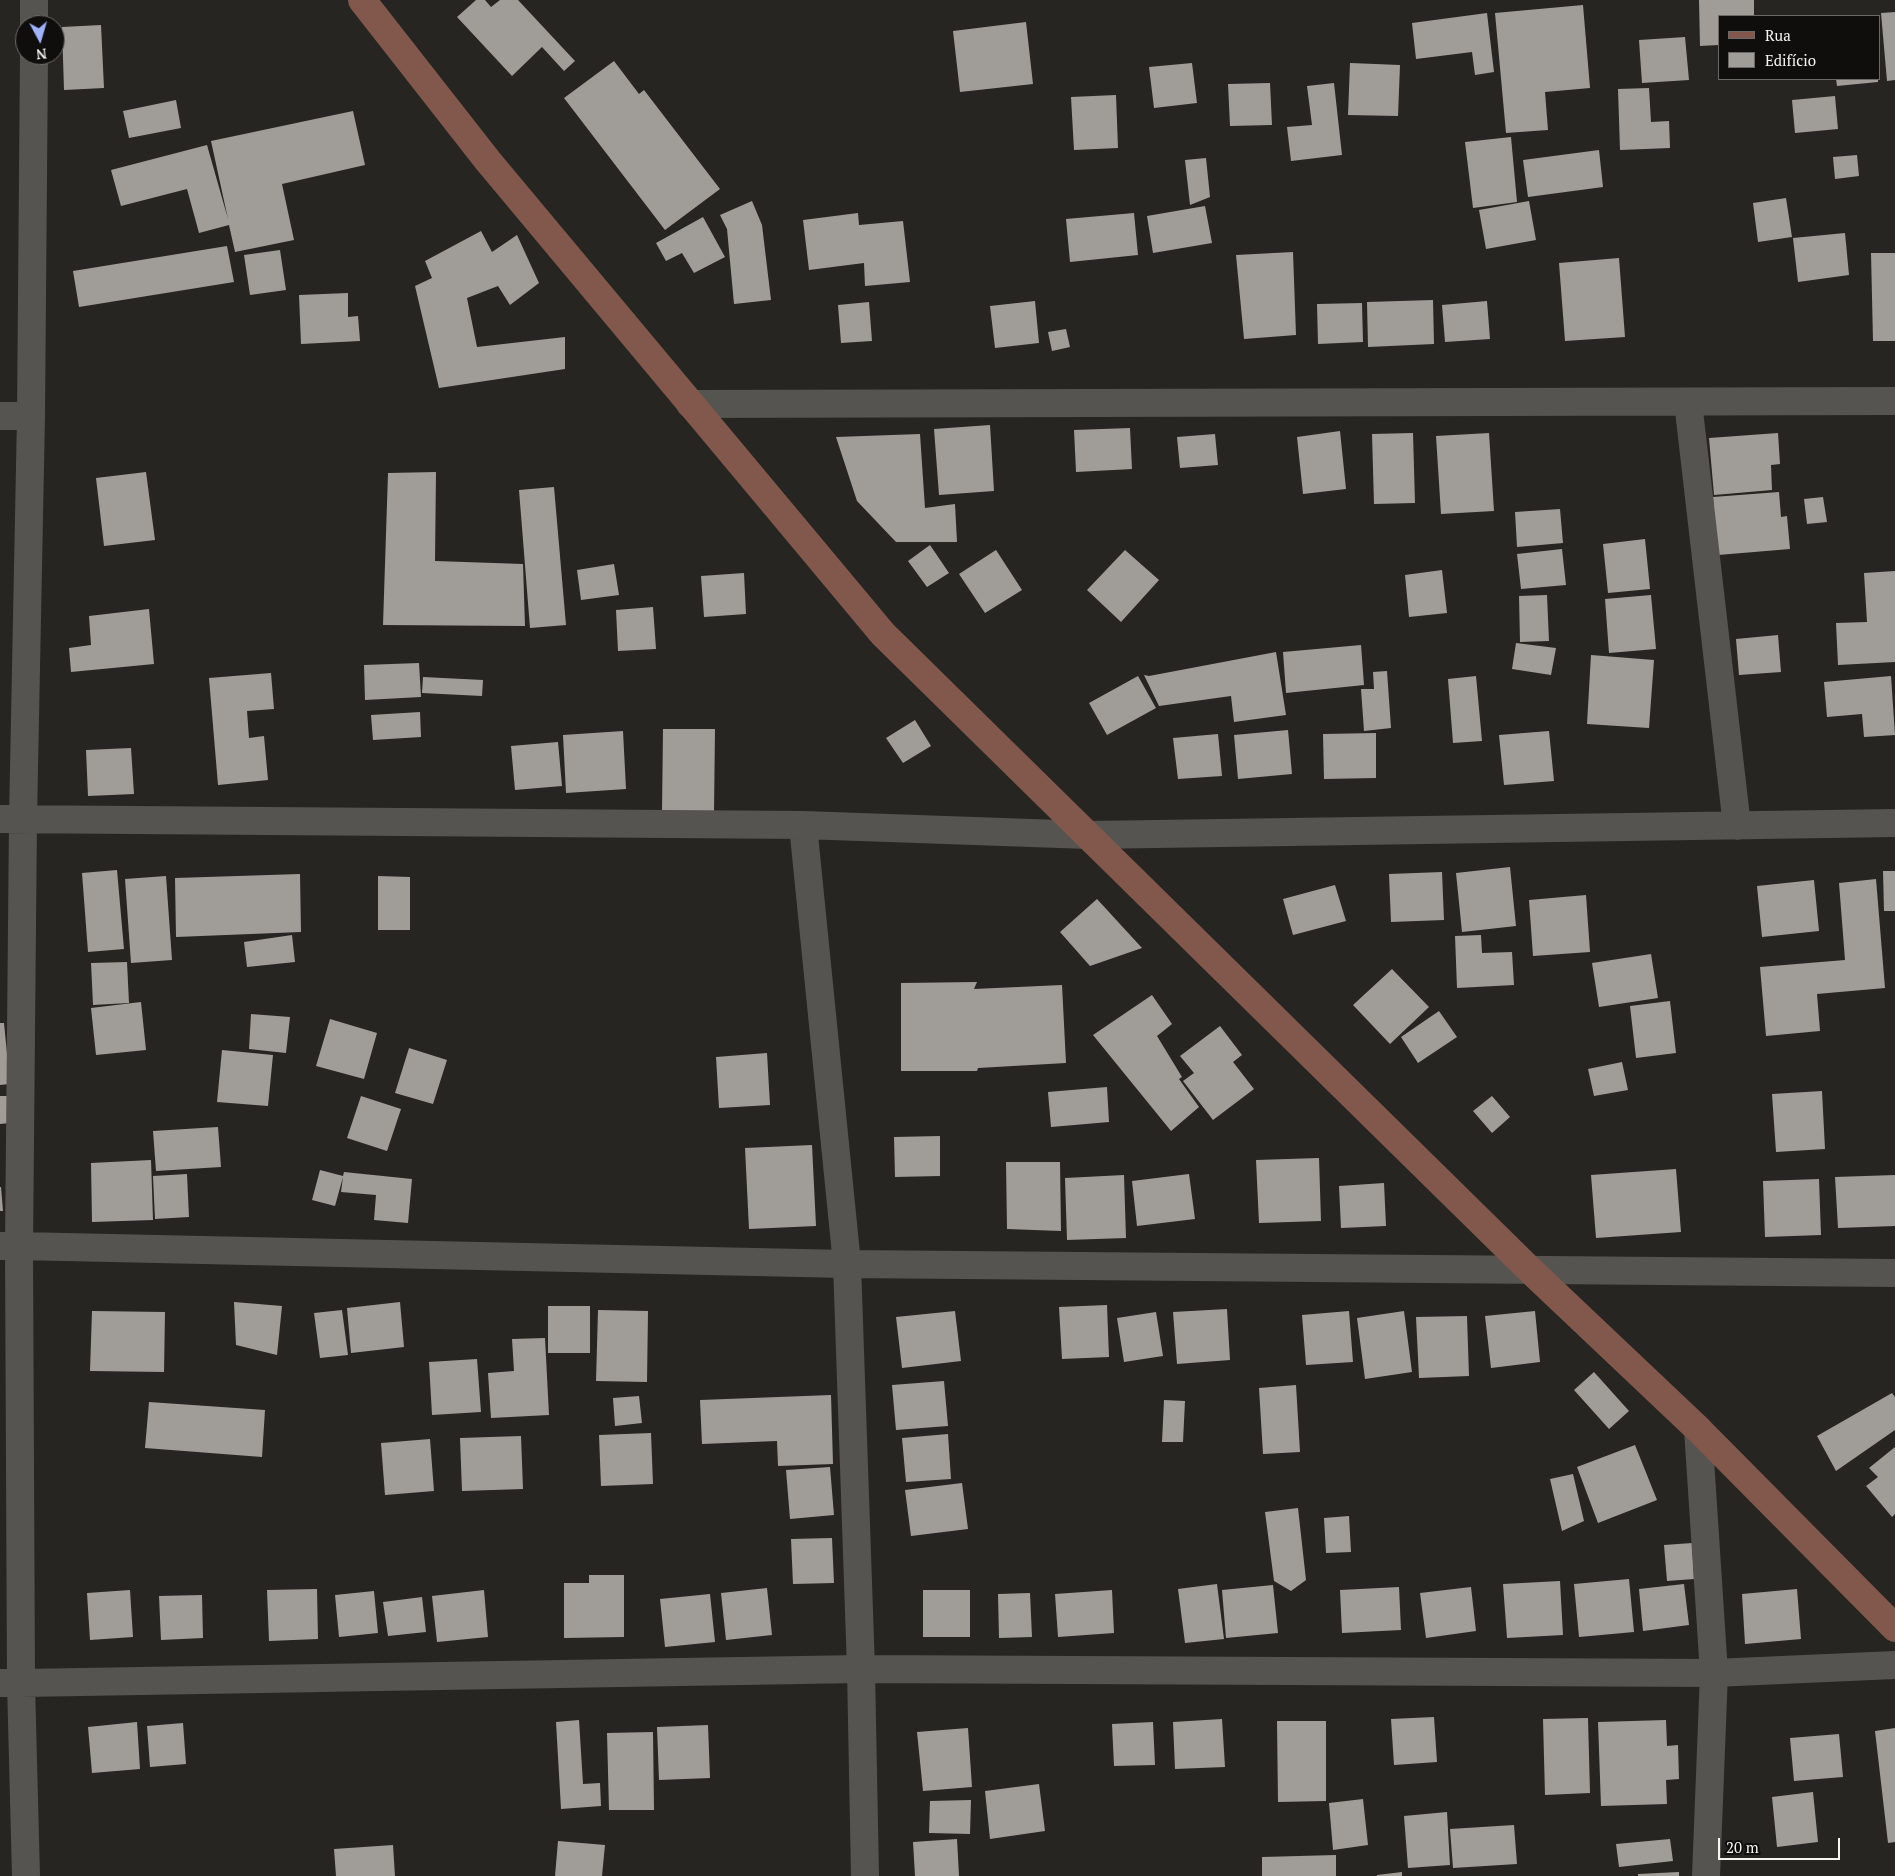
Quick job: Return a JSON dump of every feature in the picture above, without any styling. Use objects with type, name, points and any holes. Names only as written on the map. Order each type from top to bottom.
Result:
[{"type":"main road","points":[[370,2],[488,161],[883,634],[1530,1270],[1698,1429],[1895,1628]]},
{"type":"street","points":[[34,0],[34,15]]},
{"type":"street","points":[[26,1876],[10,1683],[11,819],[32,416],[34,65]]},
{"type":"street","points":[[690,404],[1895,401]]},
{"type":"street","points":[[1688,402],[1737,826]]},
{"type":"street","points":[[0,416],[32,416]]},
{"type":"street","points":[[11,819],[803,825],[1088,835],[1895,824]]},
{"type":"street","points":[[803,825],[847,1264],[861,1668],[865,1876]]},
{"type":"street","points":[[10,1246],[847,1264],[1895,1273]]},
{"type":"street","points":[[1698,1429],[1714,1673],[1706,1876]]},
{"type":"street","points":[[10,1683],[861,1668],[1714,1673],[1895,1666]]},
{"type":"building","points":[[476,0],[485,0],[491,7],[500,0],[518,0],[575,61],[564,71],[542,47],[512,76],[457,17]]},
{"type":"building","points":[[1699,0],[1754,0],[1754,15],[1718,15],[1718,45],[1700,46]]},
{"type":"building","points":[[1583,5],[1590,88],[1545,92],[1548,130],[1506,133],[1495,13]]},
{"type":"building","points":[[1895,12],[1895,80],[1887,81],[1881,13]]},
{"type":"building","points":[[1487,13],[1494,72],[1475,75],[1472,52],[1416,59],[1412,23]]},
{"type":"building","points":[[1026,22],[1033,84],[960,92],[953,31]]},
{"type":"building","points":[[101,25],[104,88],[64,90],[65,27]]},
{"type":"building","points":[[1685,37],[1689,80],[1642,83],[1639,40]]},
{"type":"building","points":[[614,61],[639,94],[644,90],[720,189],[665,230],[564,98]]},
{"type":"building","points":[[1192,63],[1197,103],[1154,108],[1149,67]]},
{"type":"building","points":[[1350,63],[1400,65],[1398,116],[1348,115]]},
{"type":"building","points":[[1836,80],[1878,80],[1878,82],[1837,86]]},
{"type":"building","points":[[1270,83],[1272,125],[1230,126],[1228,84]]},
{"type":"building","points":[[1334,83],[1342,155],[1291,161],[1287,127],[1312,125],[1307,86]]},
{"type":"building","points":[[1649,88],[1651,122],[1669,121],[1670,148],[1620,150],[1618,89]]},
{"type":"building","points":[[1116,95],[1118,148],[1074,150],[1071,97]]},
{"type":"building","points":[[1835,96],[1838,129],[1795,133],[1792,100]]},
{"type":"building","points":[[176,100],[181,128],[129,138],[123,111]]},
{"type":"building","points":[[353,111],[365,165],[282,184],[294,240],[235,252],[229,225],[199,233],[187,189],[121,206],[111,170],[207,145],[228,219],[211,141]]},
{"type":"building","points":[[1511,137],[1517,202],[1473,208],[1465,142]]},
{"type":"building","points":[[1599,150],[1603,187],[1528,197],[1523,160]]},
{"type":"building","points":[[1857,155],[1859,176],[1835,179],[1833,157]]},
{"type":"building","points":[[1206,158],[1210,197],[1190,205],[1185,160]]},
{"type":"building","points":[[1786,198],[1792,237],[1758,242],[1753,203]]},
{"type":"building","points":[[752,201],[762,225],[771,300],[734,304],[727,229],[720,215]]},
{"type":"building","points":[[1529,201],[1536,240],[1486,249],[1479,210]]},
{"type":"building","points":[[1205,206],[1212,243],[1153,253],[1147,216]]},
{"type":"building","points":[[858,213],[859,225],[903,221],[910,282],[865,286],[864,263],[809,270],[803,220]]},
{"type":"building","points":[[1134,213],[1138,255],[1070,262],[1066,219]]},
{"type":"building","points":[[703,217],[725,257],[694,273],[682,253],[666,261],[656,243]]},
{"type":"building","points":[[481,231],[492,252],[517,235],[539,283],[510,305],[498,286],[467,298],[477,347],[565,337],[565,369],[439,388],[415,286],[432,278],[425,261]]},
{"type":"building","points":[[1845,233],[1849,275],[1798,282],[1793,238]]},
{"type":"building","points":[[227,246],[234,282],[79,307],[73,271]]},
{"type":"building","points":[[280,250],[286,290],[250,295],[244,255]]},
{"type":"building","points":[[1293,252],[1296,335],[1244,339],[1236,255]]},
{"type":"building","points":[[1871,253],[1895,253],[1895,341],[1873,341]]},
{"type":"building","points":[[1619,258],[1625,337],[1565,341],[1559,263]]},
{"type":"building","points":[[348,293],[348,317],[358,316],[360,341],[301,344],[299,295]]},
{"type":"building","points":[[1433,300],[1434,344],[1368,347],[1367,302]]},
{"type":"building","points":[[1035,301],[1039,343],[995,348],[990,306]]},
{"type":"building","points":[[1487,301],[1490,339],[1445,342],[1442,305]]},
{"type":"building","points":[[869,302],[872,341],[841,343],[838,305]]},
{"type":"building","points":[[1362,303],[1363,342],[1318,344],[1317,304]]},
{"type":"building","points":[[1066,329],[1070,347],[1052,351],[1048,332]]},
{"type":"building","points":[[990,425],[994,491],[939,495],[934,429]]},
{"type":"building","points":[[1130,428],[1132,469],[1076,472],[1074,430]]},
{"type":"building","points":[[1340,431],[1346,489],[1303,494],[1297,437]]},
{"type":"building","points":[[1413,433],[1415,503],[1374,504],[1372,434]]},
{"type":"building","points":[[1489,433],[1494,511],[1441,514],[1436,436]]},
{"type":"building","points":[[1778,433],[1780,464],[1771,465],[1772,490],[1714,495],[1709,438]]},
{"type":"building","points":[[920,434],[925,508],[955,504],[957,542],[896,542],[857,501],[836,437]]},
{"type":"building","points":[[1215,434],[1218,465],[1180,468],[1177,437]]},
{"type":"building","points":[[146,472],[155,540],[104,546],[96,478]]},
{"type":"building","points":[[436,472],[435,561],[523,564],[525,626],[383,625],[388,473]]},
{"type":"building","points":[[554,487],[566,625],[530,628],[519,490]]},
{"type":"building","points":[[1779,492],[1781,517],[1787,516],[1790,549],[1718,555],[1713,497]]},
{"type":"building","points":[[1823,497],[1827,522],[1807,524],[1804,499]]},
{"type":"building","points":[[1560,509],[1563,543],[1517,547],[1515,512]]},
{"type":"building","points":[[1645,539],[1650,589],[1608,593],[1603,544]]},
{"type":"building","points":[[930,545],[949,573],[927,587],[908,561]]},
{"type":"building","points":[[1562,549],[1566,585],[1521,589],[1517,554]]},
{"type":"building","points":[[996,550],[1022,590],[985,613],[959,574]]},
{"type":"building","points":[[1125,550],[1159,580],[1121,622],[1087,590]]},
{"type":"building","points":[[614,564],[619,595],[581,600],[577,570]]},
{"type":"building","points":[[1442,570],[1447,613],[1409,617],[1405,575]]},
{"type":"building","points":[[1895,571],[1895,662],[1838,665],[1836,623],[1867,622],[1864,573]]},
{"type":"building","points":[[744,573],[746,614],[704,617],[701,576]]},
{"type":"building","points":[[1547,595],[1549,641],[1520,642],[1519,596]]},
{"type":"building","points":[[1651,595],[1656,649],[1609,653],[1605,599]]},
{"type":"building","points":[[653,607],[656,649],[618,651],[616,610]]},
{"type":"building","points":[[149,609],[154,664],[71,672],[69,648],[91,645],[89,616]]},
{"type":"building","points":[[1778,635],[1781,672],[1739,675],[1736,639]]},
{"type":"building","points":[[1516,643],[1556,648],[1551,675],[1512,669]]},
{"type":"building","points":[[1361,645],[1364,685],[1286,693],[1283,652]]},
{"type":"building","points":[[1276,652],[1286,715],[1234,722],[1231,696],[1159,706],[1144,675],[1149,676]]},
{"type":"building","points":[[1591,655],[1654,660],[1649,728],[1587,724]]},
{"type":"building","points":[[419,663],[421,697],[365,700],[364,665]]},
{"type":"building","points":[[1387,671],[1391,728],[1364,731],[1361,689],[1374,689],[1373,672]]},
{"type":"building","points":[[271,673],[274,709],[247,711],[249,738],[264,736],[268,780],[218,785],[209,678]]},
{"type":"building","points":[[1138,676],[1156,708],[1107,735],[1089,703]]},
{"type":"building","points":[[1476,676],[1482,741],[1453,743],[1448,679]]},
{"type":"building","points":[[1891,676],[1895,735],[1864,737],[1862,714],[1827,717],[1824,682]]},
{"type":"building","points":[[423,677],[483,680],[482,696],[422,693]]},
{"type":"building","points":[[420,712],[421,737],[373,740],[371,715]]},
{"type":"building","points":[[915,720],[931,746],[903,763],[886,738]]},
{"type":"building","points":[[663,729],[715,729],[714,812],[662,812]]},
{"type":"building","points":[[1288,730],[1292,774],[1238,779],[1234,735]]},
{"type":"building","points":[[623,731],[626,789],[566,793],[563,735]]},
{"type":"building","points":[[1549,731],[1554,781],[1504,785],[1499,735]]},
{"type":"building","points":[[1376,733],[1376,778],[1324,779],[1323,734]]},
{"type":"building","points":[[1218,734],[1222,776],[1178,779],[1173,738]]},
{"type":"building","points":[[558,742],[562,786],[515,790],[511,746]]},
{"type":"building","points":[[131,748],[134,794],[88,796],[86,750]]},
{"type":"building","points":[[1510,867],[1516,926],[1462,932],[1456,873]]},
{"type":"building","points":[[117,870],[124,949],[88,952],[82,873]]},
{"type":"building","points":[[1883,871],[1895,871],[1895,911],[1884,911]]},
{"type":"building","points":[[1442,872],[1444,920],[1391,922],[1389,874]]},
{"type":"building","points":[[300,874],[301,932],[176,937],[175,878]]},
{"type":"building","points":[[166,876],[172,960],[131,963],[125,879]]},
{"type":"building","points":[[378,876],[410,877],[410,930],[378,930]]},
{"type":"building","points":[[1876,879],[1885,988],[1817,994],[1820,1031],[1766,1036],[1760,967],[1845,960],[1839,883]]},
{"type":"building","points":[[1814,880],[1819,931],[1762,937],[1757,886]]},
{"type":"building","points":[[1335,885],[1346,921],[1293,935],[1283,899]]},
{"type":"building","points":[[1586,895],[1590,952],[1533,956],[1529,900]]},
{"type":"building","points":[[1097,899],[1142,948],[1090,966],[1060,932]]},
{"type":"building","points":[[292,935],[295,962],[247,967],[244,942]]},
{"type":"building","points":[[1481,935],[1482,953],[1512,952],[1514,985],[1457,988],[1455,936]]},
{"type":"building","points":[[1651,954],[1658,998],[1599,1007],[1592,963]]},
{"type":"building","points":[[127,962],[129,1003],[93,1005],[91,963]]},
{"type":"building","points":[[1392,969],[1429,1007],[1390,1044],[1353,1005]]},
{"type":"building","points":[[977,982],[974,989],[1062,985],[1066,1063],[978,1068],[977,1071],[901,1071],[901,983]]},
{"type":"building","points":[[1152,995],[1172,1024],[1157,1036],[1182,1077],[1179,1079],[1199,1107],[1171,1131],[1093,1035]]},
{"type":"building","points":[[1670,1001],[1676,1053],[1636,1058],[1630,1006]]},
{"type":"building","points":[[141,1002],[146,1050],[96,1055],[91,1008]]},
{"type":"building","points":[[1439,1011],[1457,1037],[1418,1063],[1401,1037]]},
{"type":"building","points":[[251,1014],[290,1017],[286,1053],[249,1049]]},
{"type":"building","points":[[330,1019],[377,1033],[364,1079],[316,1066]]},
{"type":"building","points":[[0,1023],[4,1023],[10,1084],[0,1085]]},
{"type":"building","points":[[1220,1026],[1242,1055],[1233,1062],[1254,1089],[1213,1120],[1183,1081],[1194,1073],[1180,1056]]},
{"type":"building","points":[[409,1048],[447,1060],[433,1104],[395,1093]]},
{"type":"building","points":[[222,1050],[273,1055],[268,1106],[217,1102]]},
{"type":"building","points":[[767,1053],[770,1105],[719,1108],[716,1057]]},
{"type":"building","points":[[1622,1062],[1628,1090],[1594,1096],[1588,1069]]},
{"type":"building","points":[[1107,1087],[1109,1122],[1051,1127],[1048,1092]]},
{"type":"building","points":[[1822,1091],[1825,1149],[1776,1152],[1772,1094]]},
{"type":"building","points":[[0,1096],[8,1096],[10,1123],[0,1124]]},
{"type":"building","points":[[361,1096],[401,1109],[387,1151],[347,1138]]},
{"type":"building","points":[[1492,1096],[1510,1117],[1492,1133],[1473,1111]]},
{"type":"building","points":[[218,1127],[221,1167],[156,1171],[153,1131]]},
{"type":"building","points":[[940,1136],[940,1176],[895,1177],[894,1137]]},
{"type":"building","points":[[812,1145],[816,1226],[749,1229],[745,1148]]},
{"type":"building","points":[[1319,1158],[1321,1221],[1259,1223],[1256,1160]]},
{"type":"building","points":[[151,1160],[153,1220],[92,1222],[91,1163]]},
{"type":"building","points":[[1006,1162],[1060,1162],[1061,1231],[1007,1229]]},
{"type":"building","points":[[1676,1169],[1681,1232],[1596,1238],[1591,1175]]},
{"type":"building","points":[[320,1170],[343,1176],[344,1172],[412,1179],[408,1223],[374,1220],[376,1195],[341,1192],[343,1177],[335,1206],[312,1200]]},
{"type":"building","points":[[187,1174],[189,1217],[155,1219],[153,1176]]},
{"type":"building","points":[[1189,1174],[1195,1219],[1137,1226],[1132,1181]]},
{"type":"building","points":[[1124,1175],[1126,1238],[1067,1240],[1065,1178]]},
{"type":"building","points":[[1895,1175],[1895,1226],[1838,1228],[1835,1177]]},
{"type":"building","points":[[1819,1179],[1821,1235],[1765,1237],[1763,1181]]},
{"type":"building","points":[[1384,1183],[1386,1226],[1341,1228],[1339,1186]]},
{"type":"building","points":[[1,1187],[3,1211],[0,1211]]},
{"type":"building","points":[[234,1302],[282,1306],[277,1355],[236,1345]]},
{"type":"building","points":[[400,1302],[404,1347],[351,1353],[347,1308]]},
{"type":"building","points":[[1107,1305],[1109,1357],[1062,1359],[1059,1307]]},
{"type":"building","points":[[548,1306],[590,1306],[590,1353],[548,1353]]},
{"type":"building","points":[[1227,1309],[1230,1360],[1177,1364],[1173,1312]]},
{"type":"building","points":[[342,1310],[348,1355],[320,1358],[314,1313]]},
{"type":"building","points":[[598,1310],[648,1311],[647,1382],[596,1381]]},
{"type":"building","points":[[92,1311],[165,1312],[164,1372],[90,1371]]},
{"type":"building","points":[[955,1311],[961,1361],[902,1368],[896,1317]]},
{"type":"building","points":[[1349,1311],[1353,1362],[1306,1365],[1302,1315]]},
{"type":"building","points":[[1404,1311],[1412,1372],[1365,1379],[1357,1318]]},
{"type":"building","points":[[1535,1311],[1540,1362],[1491,1368],[1485,1316]]},
{"type":"building","points":[[1156,1312],[1163,1356],[1124,1362],[1117,1318]]},
{"type":"building","points":[[1467,1316],[1469,1376],[1419,1378],[1416,1317]]},
{"type":"building","points":[[545,1338],[549,1415],[491,1418],[488,1373],[514,1371],[512,1339]]},
{"type":"building","points":[[477,1359],[481,1412],[432,1415],[429,1362]]},
{"type":"building","points":[[1594,1372],[1629,1411],[1609,1429],[1574,1390]]},
{"type":"building","points":[[944,1381],[948,1426],[896,1430],[892,1385]]},
{"type":"building","points":[[1296,1385],[1300,1452],[1263,1454],[1259,1388]]},
{"type":"building","points":[[1892,1393],[1895,1397],[1895,1430],[1836,1471],[1817,1436]]},
{"type":"building","points":[[831,1395],[833,1464],[778,1466],[777,1441],[702,1444],[700,1400]]},
{"type":"building","points":[[639,1396],[642,1423],[615,1426],[613,1398]]},
{"type":"building","points":[[1164,1400],[1185,1401],[1183,1442],[1162,1442]]},
{"type":"building","points":[[149,1402],[265,1410],[262,1457],[145,1448]]},
{"type":"building","points":[[651,1433],[653,1484],[601,1486],[599,1435]]},
{"type":"building","points":[[948,1434],[951,1479],[906,1482],[902,1438]]},
{"type":"building","points":[[521,1436],[523,1489],[462,1491],[460,1438]]},
{"type":"building","points":[[430,1439],[434,1491],[385,1495],[381,1443]]},
{"type":"building","points":[[1635,1445],[1657,1500],[1598,1523],[1577,1467]]},
{"type":"building","points":[[1895,1447],[1895,1514],[1892,1517],[1866,1486],[1878,1477],[1869,1468]]},
{"type":"building","points":[[830,1467],[834,1515],[790,1519],[786,1470]]},
{"type":"building","points":[[1573,1474],[1584,1521],[1562,1531],[1550,1479]]},
{"type":"building","points":[[962,1483],[968,1529],[911,1536],[905,1490]]},
{"type":"building","points":[[1298,1508],[1306,1580],[1291,1591],[1274,1581],[1265,1512]]},
{"type":"building","points":[[1349,1516],[1351,1552],[1326,1553],[1324,1518]]},
{"type":"building","points":[[832,1538],[834,1583],[793,1584],[791,1539]]},
{"type":"building","points":[[1692,1543],[1694,1579],[1667,1581],[1664,1545]]},
{"type":"building","points":[[589,1575],[624,1575],[624,1637],[564,1638],[564,1583],[589,1583]]},
{"type":"building","points":[[1629,1579],[1634,1632],[1579,1637],[1574,1584]]},
{"type":"building","points":[[1560,1581],[1563,1635],[1507,1638],[1503,1584]]},
{"type":"building","points":[[1217,1584],[1224,1639],[1185,1643],[1178,1589]]},
{"type":"building","points":[[1684,1584],[1689,1625],[1643,1631],[1639,1589]]},
{"type":"building","points":[[1273,1585],[1278,1633],[1226,1638],[1222,1590]]},
{"type":"building","points":[[1399,1587],[1401,1630],[1342,1633],[1340,1590]]},
{"type":"building","points":[[1471,1587],[1476,1631],[1426,1638],[1420,1593]]},
{"type":"building","points":[[767,1588],[772,1635],[726,1640],[721,1593]]},
{"type":"building","points":[[317,1589],[318,1639],[269,1641],[267,1590]]},
{"type":"building","points":[[1797,1589],[1801,1639],[1745,1644],[1742,1594]]},
{"type":"building","points":[[130,1590],[133,1637],[90,1640],[87,1593]]},
{"type":"building","points":[[484,1590],[488,1637],[437,1642],[432,1596]]},
{"type":"building","points":[[923,1590],[970,1590],[970,1637],[923,1637]]},
{"type":"building","points":[[1112,1590],[1114,1633],[1058,1637],[1055,1594]]},
{"type":"building","points":[[374,1591],[378,1633],[339,1637],[335,1595]]},
{"type":"building","points":[[1030,1593],[1032,1637],[999,1638],[998,1594]]},
{"type":"building","points":[[710,1594],[715,1642],[665,1647],[660,1599]]},
{"type":"building","points":[[202,1595],[203,1638],[161,1640],[159,1596]]},
{"type":"building","points":[[422,1597],[426,1632],[388,1636],[383,1602]]},
{"type":"building","points":[[1434,1717],[1437,1762],[1394,1765],[1391,1719]]},
{"type":"building","points":[[1588,1718],[1590,1793],[1545,1795],[1543,1719]]},
{"type":"building","points":[[1222,1719],[1225,1767],[1175,1769],[1173,1722]]},
{"type":"building","points":[[579,1720],[583,1784],[600,1783],[601,1806],[561,1809],[556,1722]]},
{"type":"building","points":[[1666,1720],[1667,1746],[1678,1745],[1679,1779],[1666,1780],[1667,1804],[1601,1806],[1598,1722]]},
{"type":"building","points":[[1277,1721],[1326,1721],[1326,1801],[1278,1802]]},
{"type":"building","points":[[137,1722],[140,1769],[92,1773],[88,1727]]},
{"type":"building","points":[[1153,1722],[1155,1765],[1114,1766],[1112,1724]]},
{"type":"building","points":[[183,1723],[186,1764],[150,1767],[147,1726]]},
{"type":"building","points":[[708,1725],[710,1778],[659,1780],[657,1727]]},
{"type":"building","points":[[968,1728],[972,1787],[923,1791],[917,1732]]},
{"type":"building","points":[[1895,1728],[1895,1842],[1888,1843],[1875,1731]]},
{"type":"building","points":[[653,1732],[654,1810],[609,1810],[607,1733]]},
{"type":"building","points":[[1839,1734],[1843,1777],[1794,1781],[1790,1738]]},
{"type":"building","points":[[1039,1784],[1045,1831],[990,1839],[985,1791]]},
{"type":"building","points":[[1813,1792],[1818,1842],[1777,1847],[1772,1797]]},
{"type":"building","points":[[1363,1799],[1368,1845],[1333,1850],[1329,1803]]},
{"type":"building","points":[[971,1800],[970,1834],[929,1833],[930,1801]]},
{"type":"building","points":[[1447,1812],[1450,1865],[1408,1868],[1404,1816]]},
{"type":"building","points":[[1514,1825],[1517,1864],[1453,1868],[1450,1829]]},
{"type":"building","points":[[957,1839],[959,1876],[915,1876],[913,1842]]},
{"type":"building","points":[[1670,1839],[1673,1861],[1619,1867],[1616,1844]]},
{"type":"building","points":[[558,1841],[605,1845],[602,1876],[555,1876]]},
{"type":"building","points":[[393,1845],[395,1876],[336,1876],[334,1849]]},
{"type":"building","points":[[1336,1855],[1336,1876],[1262,1876],[1262,1857]]},
{"type":"building","points":[[1402,1872],[1402,1876],[1377,1876],[1377,1875]]},
{"type":"building","points":[[1679,1872],[1679,1876],[1638,1876],[1638,1874]]}]
